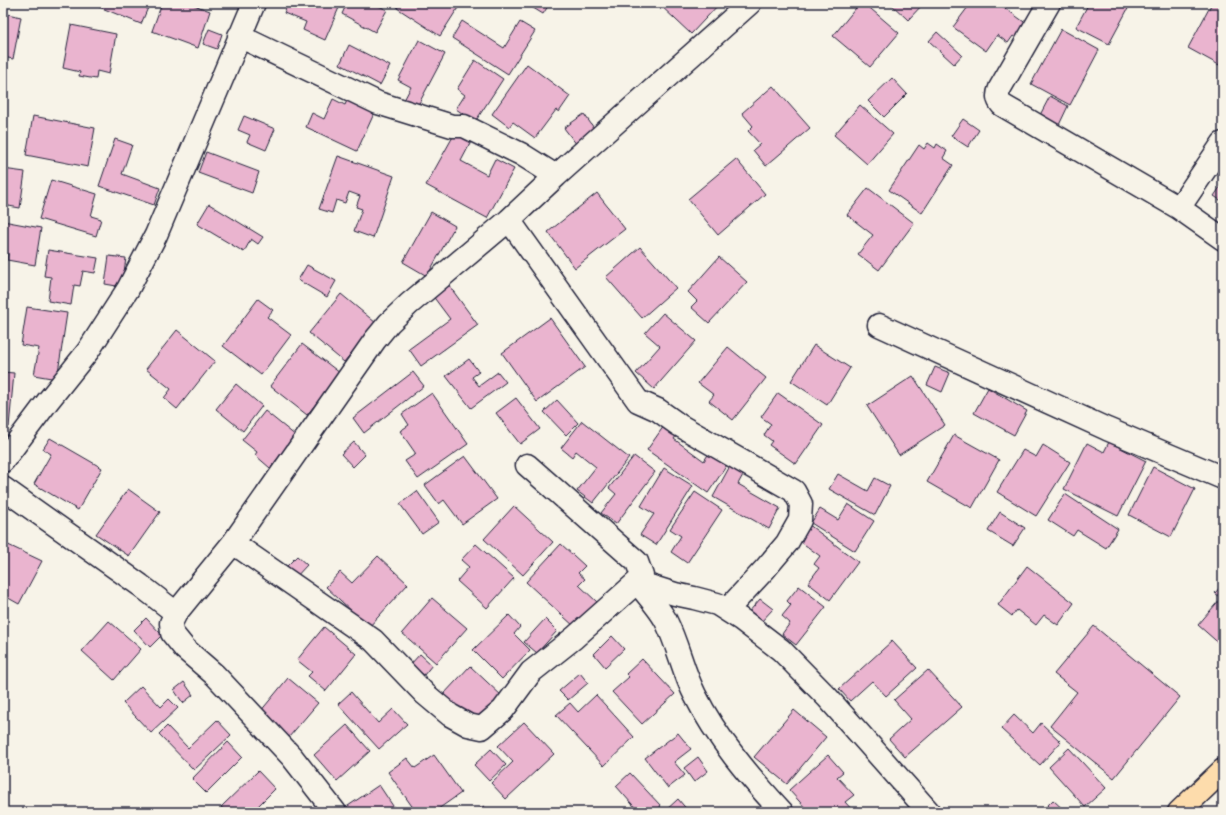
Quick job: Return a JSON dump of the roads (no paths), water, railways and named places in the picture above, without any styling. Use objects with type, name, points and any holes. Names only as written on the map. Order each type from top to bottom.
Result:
[{"type":"main road","points":[[1179,812],[1223,770]]},
{"type":"street","points":[[3,461],[88,351],[128,288],[156,235],[254,3]]},
{"type":"street","points":[[335,812],[292,757],[215,675],[185,649],[172,633],[171,623],[176,613],[233,543],[375,340],[389,323],[409,304],[508,220],[750,3]]},
{"type":"street","points":[[1049,3],[1000,88],[998,100],[1002,105],[1179,208],[1223,240]]},
{"type":"street","points":[[239,36],[378,103],[452,126],[464,126],[521,154],[556,176]]},
{"type":"street","points":[[1179,208],[1223,143]]},
{"type":"street","points":[[508,220],[638,401],[658,410],[679,425],[794,491],[801,504],[800,520],[787,543],[727,610]]},
{"type":"street","points":[[879,325],[1100,426],[1223,478]]},
{"type":"street","points":[[233,543],[373,640],[425,694],[450,715],[468,725],[482,728],[503,710],[531,672],[574,638],[642,576],[637,562],[527,465]]},
{"type":"street","points":[[3,488],[140,585],[176,613]]},
{"type":"street","points":[[637,582],[675,594],[717,604],[742,620],[781,650],[827,697],[929,812]]},
{"type":"street","points":[[637,582],[666,620],[694,694],[708,719],[726,746],[754,781],[782,812]]}]
